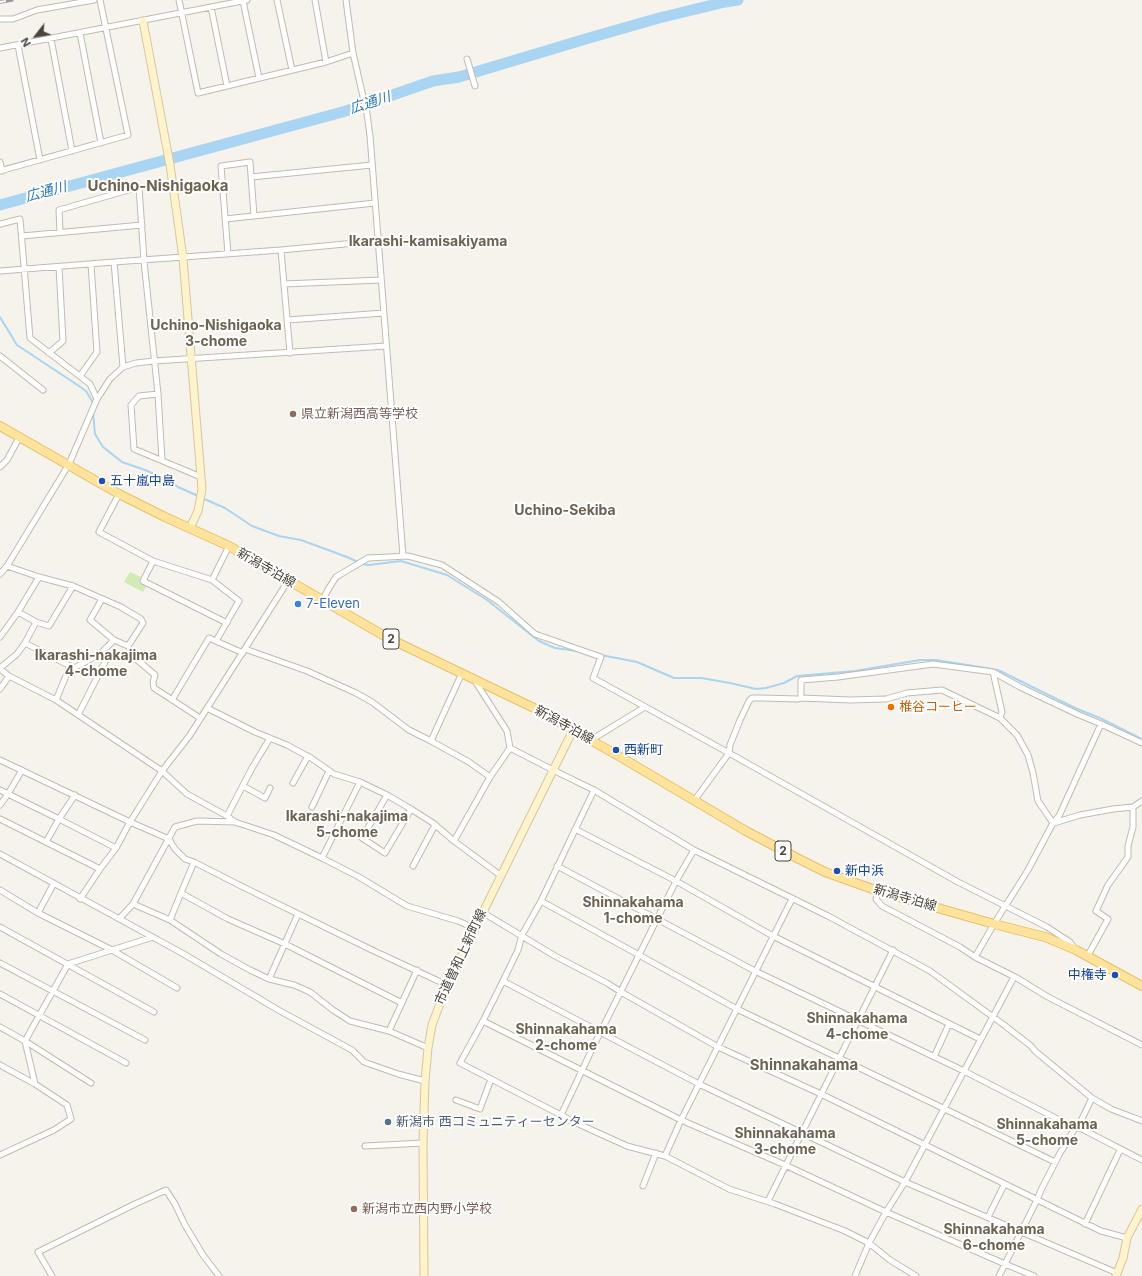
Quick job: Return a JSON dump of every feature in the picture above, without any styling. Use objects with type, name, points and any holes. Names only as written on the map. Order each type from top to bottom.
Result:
[{"type":"main road","name":"新潟寺泊線","points":[[0,426],[20,436],[119,494],[165,518],[229,546],[388,638],[534,708],[746,831],[825,872],[878,890],[994,924],[1045,937],[1076,950],[1142,986]]},
{"type":"street","points":[[0,19],[13,19],[37,10],[94,0]]},
{"type":"street","points":[[0,162],[1,171],[128,135],[100,0]]},
{"type":"street","points":[[180,0],[198,93],[326,62],[353,53]]},
{"type":"street","points":[[0,48],[245,0],[258,78]]},
{"type":"street","points":[[277,0],[292,70]]},
{"type":"street","points":[[315,0],[326,62]]},
{"type":"street","points":[[346,0],[353,53],[360,77],[360,85],[370,136],[377,241],[403,556]]},
{"type":"street","points":[[211,7],[227,86]]},
{"type":"street","points":[[142,21],[170,165],[183,258],[201,477],[200,502],[198,511],[190,528]]},
{"type":"street","points":[[80,33],[101,143]]},
{"type":"street","points":[[51,38],[72,151]]},
{"type":"street","points":[[18,45],[40,160]]},
{"type":"street","points":[[467,59],[474,84]]},
{"type":"street","points":[[228,254],[221,166],[250,162],[254,216]]},
{"type":"street","points":[[251,177],[372,165]]},
{"type":"street","points":[[60,232],[59,210],[139,187],[144,261],[158,394],[162,460]]},
{"type":"street","points":[[225,219],[375,203]]},
{"type":"street","points":[[0,224],[20,219],[30,338],[90,384],[97,399]]},
{"type":"street","points":[[22,236],[142,225]]},
{"type":"street","points":[[0,272],[377,241]]},
{"type":"street","points":[[281,250],[290,353]]},
{"type":"street","points":[[114,262],[123,367]]},
{"type":"street","points":[[80,376],[97,352],[91,264]]},
{"type":"street","points":[[49,353],[63,341],[59,267]]},
{"type":"street","points":[[284,284],[381,280]]},
{"type":"street","points":[[287,320],[384,313]]},
{"type":"street","points":[[0,574],[7,566],[69,464],[97,399],[110,379],[123,367],[136,363],[154,361],[386,346]]},
{"type":"street","points":[[0,356],[43,390]]},
{"type":"street","points":[[158,394],[139,396],[131,405],[134,449],[201,477]]},
{"type":"street","points":[[0,467],[7,460],[20,436]]},
{"type":"street","points":[[119,494],[99,532],[153,561],[212,580],[239,601],[216,642]]},
{"type":"street","points":[[212,580],[229,546]]},
{"type":"street","points":[[322,601],[336,577],[368,558],[408,556],[442,565],[499,602],[535,634],[601,657],[593,678],[958,882],[1047,927],[1070,942],[1076,950]]},
{"type":"street","points":[[153,561],[143,581],[227,623]]},
{"type":"street","points":[[7,566],[38,577],[73,586],[121,607],[141,619],[143,623],[128,646]]},
{"type":"street","points":[[0,637],[18,612],[38,577]]},
{"type":"street","points":[[80,899],[116,848],[130,822],[162,771],[190,735],[288,581]]},
{"type":"street","points":[[18,612],[36,622],[49,626],[73,586]]},
{"type":"street","points":[[102,599],[90,620],[114,640],[128,646],[136,658],[156,675],[153,682],[154,688],[200,718]]},
{"type":"street","points":[[36,622],[25,643],[17,654],[0,668],[9,676],[56,700],[162,771],[187,794],[235,822]]},
{"type":"street","points":[[172,700],[209,638],[216,642],[307,671],[356,693],[372,702],[409,730],[469,762],[490,777]]},
{"type":"street","points":[[25,643],[74,668],[102,652],[114,640]]},
{"type":"street","points":[[78,715],[108,656],[102,652]]},
{"type":"street","points":[[801,698],[800,680],[838,677],[933,664],[994,672],[1070,711],[1142,743]]},
{"type":"street","points":[[56,700],[70,666]]},
{"type":"street","points":[[994,672],[1002,712],[1000,718]]},
{"type":"street","points":[[431,741],[462,673]]},
{"type":"street","points":[[0,689],[9,676]]},
{"type":"street","points":[[454,841],[490,777],[510,748],[507,731],[474,679]]},
{"type":"street","points":[[694,801],[729,753],[730,745],[740,720],[752,698],[850,700],[886,699],[907,693],[942,690],[1000,718],[1017,735],[1028,755],[1034,773],[1038,801],[1053,823]]},
{"type":"street","points":[[591,740],[645,707]]},
{"type":"street","points":[[207,708],[287,745],[308,756],[334,774],[360,782],[387,795],[435,825],[500,875]]},
{"type":"street","points":[[975,957],[1028,870],[1053,823],[1059,816],[1101,724]]},
{"type":"street","name":"市道曽和上新町線","points":[[424,1276],[423,1143],[425,1081],[432,1026],[447,985],[474,928],[573,730]]},
{"type":"street","points":[[227,816],[270,738]]},
{"type":"street","points":[[510,748],[594,790],[694,850],[893,950],[930,971],[993,1016],[1092,1098],[1111,1109],[1142,1121]]},
{"type":"street","points":[[293,783],[308,756]]},
{"type":"street","points":[[0,760],[169,839],[175,849],[185,859],[447,985]]},
{"type":"street","points":[[0,806],[22,770]]},
{"type":"street","points":[[312,807],[330,771]]},
{"type":"street","points":[[322,858],[360,782]]},
{"type":"street","points":[[243,786],[265,798],[270,788]]},
{"type":"street","points":[[0,790],[116,848]]},
{"type":"street","points":[[594,790],[541,901],[522,935],[518,950],[503,981],[460,1063],[572,1121],[627,1146],[665,1156],[729,1189],[768,1201],[845,1231],[869,1243],[890,1260],[916,1276]]},
{"type":"street","points":[[46,842],[75,795]]},
{"type":"street","points":[[387,795],[362,838],[385,853],[411,809]]},
{"type":"street","points":[[1053,823],[1080,815],[1113,808],[1133,807],[1142,801]]},
{"type":"street","points":[[1087,957],[1108,919],[1096,911],[1108,885],[1128,857],[1133,807]]},
{"type":"street","points":[[0,819],[100,869]]},
{"type":"street","points":[[119,919],[133,904],[175,827],[196,821],[235,822],[274,835],[359,877],[407,906],[458,921],[474,928]]},
{"type":"street","points":[[413,866],[435,825]]},
{"type":"street","points":[[575,829],[676,882],[773,936],[980,1039]]},
{"type":"street","points":[[561,1114],[639,955],[694,850]]},
{"type":"street","points":[[0,854],[352,1050],[364,1062],[398,1074],[425,1081]]},
{"type":"street","points":[[170,920],[194,862]]},
{"type":"street","points":[[557,866],[755,971],[964,1071],[1142,1160]]},
{"type":"street","points":[[38,913],[54,883]]},
{"type":"street","points":[[0,890],[38,913],[112,950],[177,988]]},
{"type":"street","points":[[878,890],[876,899],[882,906],[960,947],[975,957],[1014,977],[1048,997],[1142,1045]]},
{"type":"street","points":[[180,893],[228,919],[285,944],[402,1003]]},
{"type":"street","points":[[665,1156],[681,1120],[792,899]]},
{"type":"street","points":[[541,901],[737,1008],[1055,1162]]},
{"type":"street","points":[[133,904],[170,920],[221,954],[250,970],[269,979],[294,985],[310,992],[350,1022],[389,1031],[428,1048]]},
{"type":"street","points":[[482,912],[555,956],[607,983],[718,1047],[821,1094],[1085,1224],[1102,1231],[1128,1238]]},
{"type":"street","points":[[269,979],[298,914]]},
{"type":"street","points":[[0,927],[154,1012]]},
{"type":"street","points":[[35,1084],[25,1041],[68,964],[153,938]]},
{"type":"street","points":[[768,1201],[893,950]]},
{"type":"street","points":[[0,963],[145,1040]]},
{"type":"street","points":[[389,1031],[418,970]]},
{"type":"street","points":[[856,1276],[869,1243],[905,1182],[1014,977]]},
{"type":"street","points":[[503,981],[699,1084],[905,1182],[1116,1274],[1123,1258],[1128,1238],[1142,1209]]},
{"type":"street","points":[[0,994],[126,1063]]},
{"type":"street","points":[[483,1021],[681,1120],[785,1165],[886,1212],[1034,1276]]},
{"type":"street","points":[[934,1057],[949,1024]]},
{"type":"street","points":[[0,1027],[91,1083]]},
{"type":"street","points":[[0,1065],[35,1084],[67,1105],[71,1119],[54,1130],[0,1155]]},
{"type":"street","points":[[456,1100],[480,1108],[491,1079]]},
{"type":"street","points":[[999,1276],[1037,1200],[1040,1190],[1055,1162],[1077,1127],[1092,1098]]},
{"type":"street","points":[[365,1146],[423,1143]]},
{"type":"street","points":[[1085,1224],[1120,1150]]},
{"type":"street","points":[[643,1186],[656,1153]]},
{"type":"street","points":[[988,1217],[1004,1185]]},
{"type":"street","points":[[52,1276],[38,1252],[166,1190],[203,1255],[220,1276]]},
{"type":"green space","points":[[130,572],[141,577],[139,581],[147,585],[143,592],[124,582]]},
{"type":"waterway","name":"広通川","points":[[0,205],[346,111],[433,81],[459,77],[659,18],[738,0]]},
{"type":"waterway","points":[[0,317],[17,345],[86,391],[92,401],[93,406]]},
{"type":"waterway","points":[[93,412],[95,434],[103,447],[122,462],[170,481],[178,487],[198,496]]},
{"type":"waterway","points":[[202,498],[225,508],[252,526],[279,536],[301,540],[358,562]]},
{"type":"waterway","points":[[362,564],[369,565],[401,561],[447,575],[487,600],[539,641],[555,648],[577,651]]},
{"type":"waterway","points":[[601,655],[637,662],[674,678],[701,678],[756,689],[784,683],[797,676],[855,671],[920,660],[936,660],[998,670],[1142,739]]},
{"type":"railway","points":[[0,2],[12,0]]},
{"type":"place","name":"県立新潟西高等学校","points":[[293,414]]},
{"type":"place","name":"五十嵐中島","points":[[102,481]]},
{"type":"place","name":"7-Eleven","points":[[298,604]]},
{"type":"place","name":"椎谷コーヒー","points":[[891,707]]},
{"type":"place","name":"西新町","points":[[616,750]]},
{"type":"place","name":"新中浜","points":[[837,871]]},
{"type":"place","name":"中権寺","points":[[1115,975]]},
{"type":"place","name":"新潟市 西コミュニティーセンター","points":[[388,1122]]},
{"type":"place","name":"新潟市立西内野小学校","points":[[354,1209]]},
{"type":"district","name":"Uchino-Nishigaoka","points":[[158,186]]},
{"type":"district","name":"Ikarashi-kamisakiyama","points":[[428,242]]},
{"type":"district","name":"Uchino-Nishigaoka 3-chome","points":[[216,334]]},
{"type":"district","name":"Uchino-Sekiba","points":[[565,511]]},
{"type":"district","name":"Ikarashi-nakajima 4-chome","points":[[96,664]]},
{"type":"district","name":"Ikarashi-nakajima 5-chome","points":[[347,826]]},
{"type":"district","name":"Shinnakahama 1-chome","points":[[633,912]]},
{"type":"district","name":"Shinnakahama 4-chome","points":[[857,1028]]},
{"type":"district","name":"Shinnakahama 2-chome","points":[[566,1038]]},
{"type":"district","name":"Shinnakahama","points":[[804,1065]]},
{"type":"district","name":"Shinnakahama 5-chome","points":[[1047,1134]]},
{"type":"district","name":"Shinnakahama 3-chome","points":[[785,1142]]},
{"type":"district","name":"Shinnakahama 6-chome","points":[[994,1238]]}]
